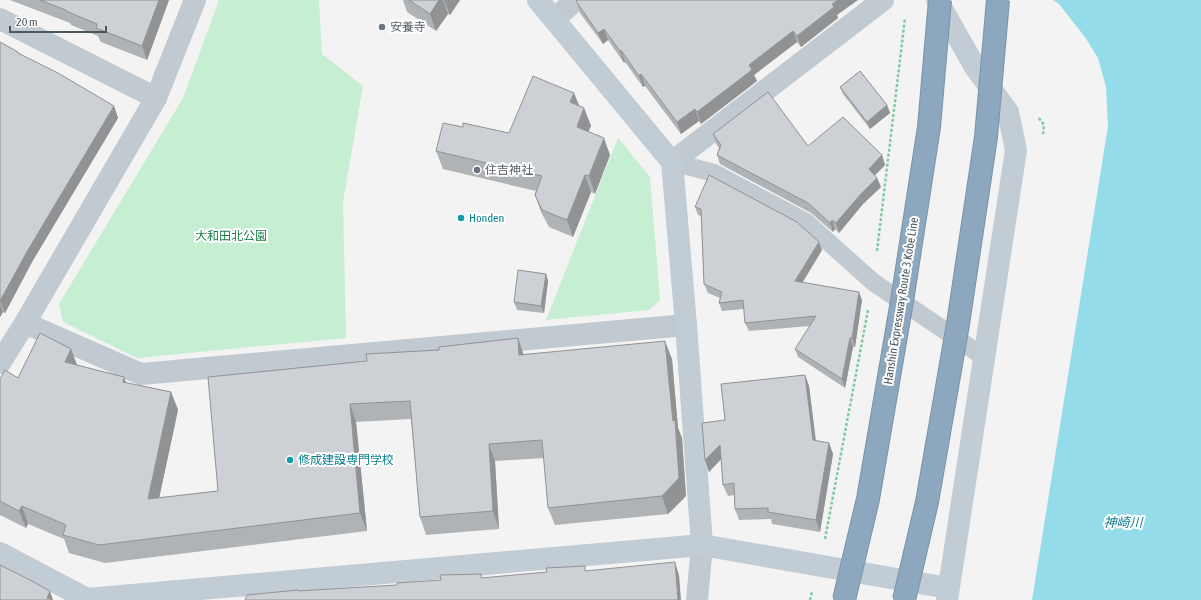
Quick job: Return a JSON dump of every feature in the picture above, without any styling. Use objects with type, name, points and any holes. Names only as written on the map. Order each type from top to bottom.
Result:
[{"type":"highway","name":"Hanshin Expressway Route 3 Kobe Line","points":[[844,600],[868,499],[902,301],[929,127],[938,0]]},
{"type":"highway","points":[[904,600],[927,502],[958,324],[986,137],[998,0]]},
{"type":"street","points":[[0,363],[25,323],[156,98],[195,0]]},
{"type":"street","points":[[538,0],[672,162],[686,325],[702,545],[697,600]]},
{"type":"street","points":[[554,19],[576,0]]},
{"type":"street","points":[[672,162],[883,0]]},
{"type":"street","points":[[0,553],[87,599],[210,594],[702,545],[948,594],[1016,150],[1008,112],[975,67],[938,0]]},
{"type":"street","points":[[0,19],[156,98]]},
{"type":"street","points":[[25,323],[141,374],[686,325]]},
{"type":"lane","points":[[672,162],[714,173],[806,222],[873,282],[984,358]]},
{"type":"green space","name":"大和田北公園","points":[[219,0],[319,0],[322,54],[363,86],[343,202],[346,338],[137,358],[63,322],[59,304],[183,98]]},
{"type":"green space","points":[[618,138],[650,177],[660,300],[649,310],[546,320]]},
{"type":"water","name":"神崎川","points":[[1053,0],[1201,0],[1201,600],[1032,600],[1108,126],[1106,87],[1098,58],[1085,37],[1059,4]]},
{"type":"building","points":[[40,0],[159,0],[142,46],[96,28],[97,24]]},
{"type":"building","points":[[409,0],[439,0],[430,14]]},
{"type":"building","points":[[838,0],[832,4],[834,7],[797,36],[793,31],[749,65],[752,70],[697,112],[695,109],[677,122],[641,74],[639,76],[604,29],[598,33],[576,1]]},
{"type":"building","points":[[0,42],[18,53],[58,73],[114,106],[28,250],[0,301]]},
{"type":"building","points":[[860,71],[887,105],[867,122],[840,87]]},
{"type":"building","points":[[533,76],[574,93],[570,102],[584,108],[577,127],[604,138],[589,176],[585,175],[567,220],[542,210],[535,195],[542,176],[436,151],[443,123],[463,127],[463,123],[509,133]]},
{"type":"building","points":[[768,92],[808,146],[843,117],[882,155],[869,169],[877,178],[836,223],[832,220],[830,223],[808,203],[717,155],[721,145],[713,134]]},
{"type":"building","points":[[709,175],[797,222],[819,242],[795,281],[859,292],[852,338],[850,338],[842,379],[795,349],[816,316],[745,323],[743,300],[719,303],[722,292],[704,284],[701,209],[695,207]]},
{"type":"building","points":[[518,270],[546,274],[541,306],[514,302]]},
{"type":"building","points":[[40,333],[71,349],[65,362],[124,377],[123,382],[171,392],[148,499],[218,491],[208,377],[367,361],[366,354],[439,350],[439,347],[518,338],[519,355],[665,341],[673,421],[675,420],[679,478],[662,496],[548,508],[542,440],[489,444],[493,511],[420,517],[410,401],[350,404],[360,513],[99,545],[63,535],[66,525],[22,506],[19,511],[0,501],[0,379],[5,370],[18,378]]},
{"type":"building","points":[[805,375],[813,440],[829,443],[816,520],[768,512],[768,508],[735,509],[734,483],[723,485],[720,445],[705,460],[702,423],[725,420],[721,384]]},
{"type":"building","points":[[675,562],[678,600],[245,600],[247,595],[298,590],[397,585],[397,583],[441,580],[440,575],[481,574],[481,578],[547,572],[546,568],[585,566],[585,571]]},
{"type":"building","points":[[0,565],[50,591],[47,598],[52,600],[0,600]]},
{"type":"place","name":"安養寺","points":[[382,27]]},
{"type":"place","name":"住吉神社","points":[[477,170]]},
{"type":"place","name":"Honden","points":[[461,218]]},
{"type":"place","name":"修成建設専門学校","points":[[290,460]]}]
